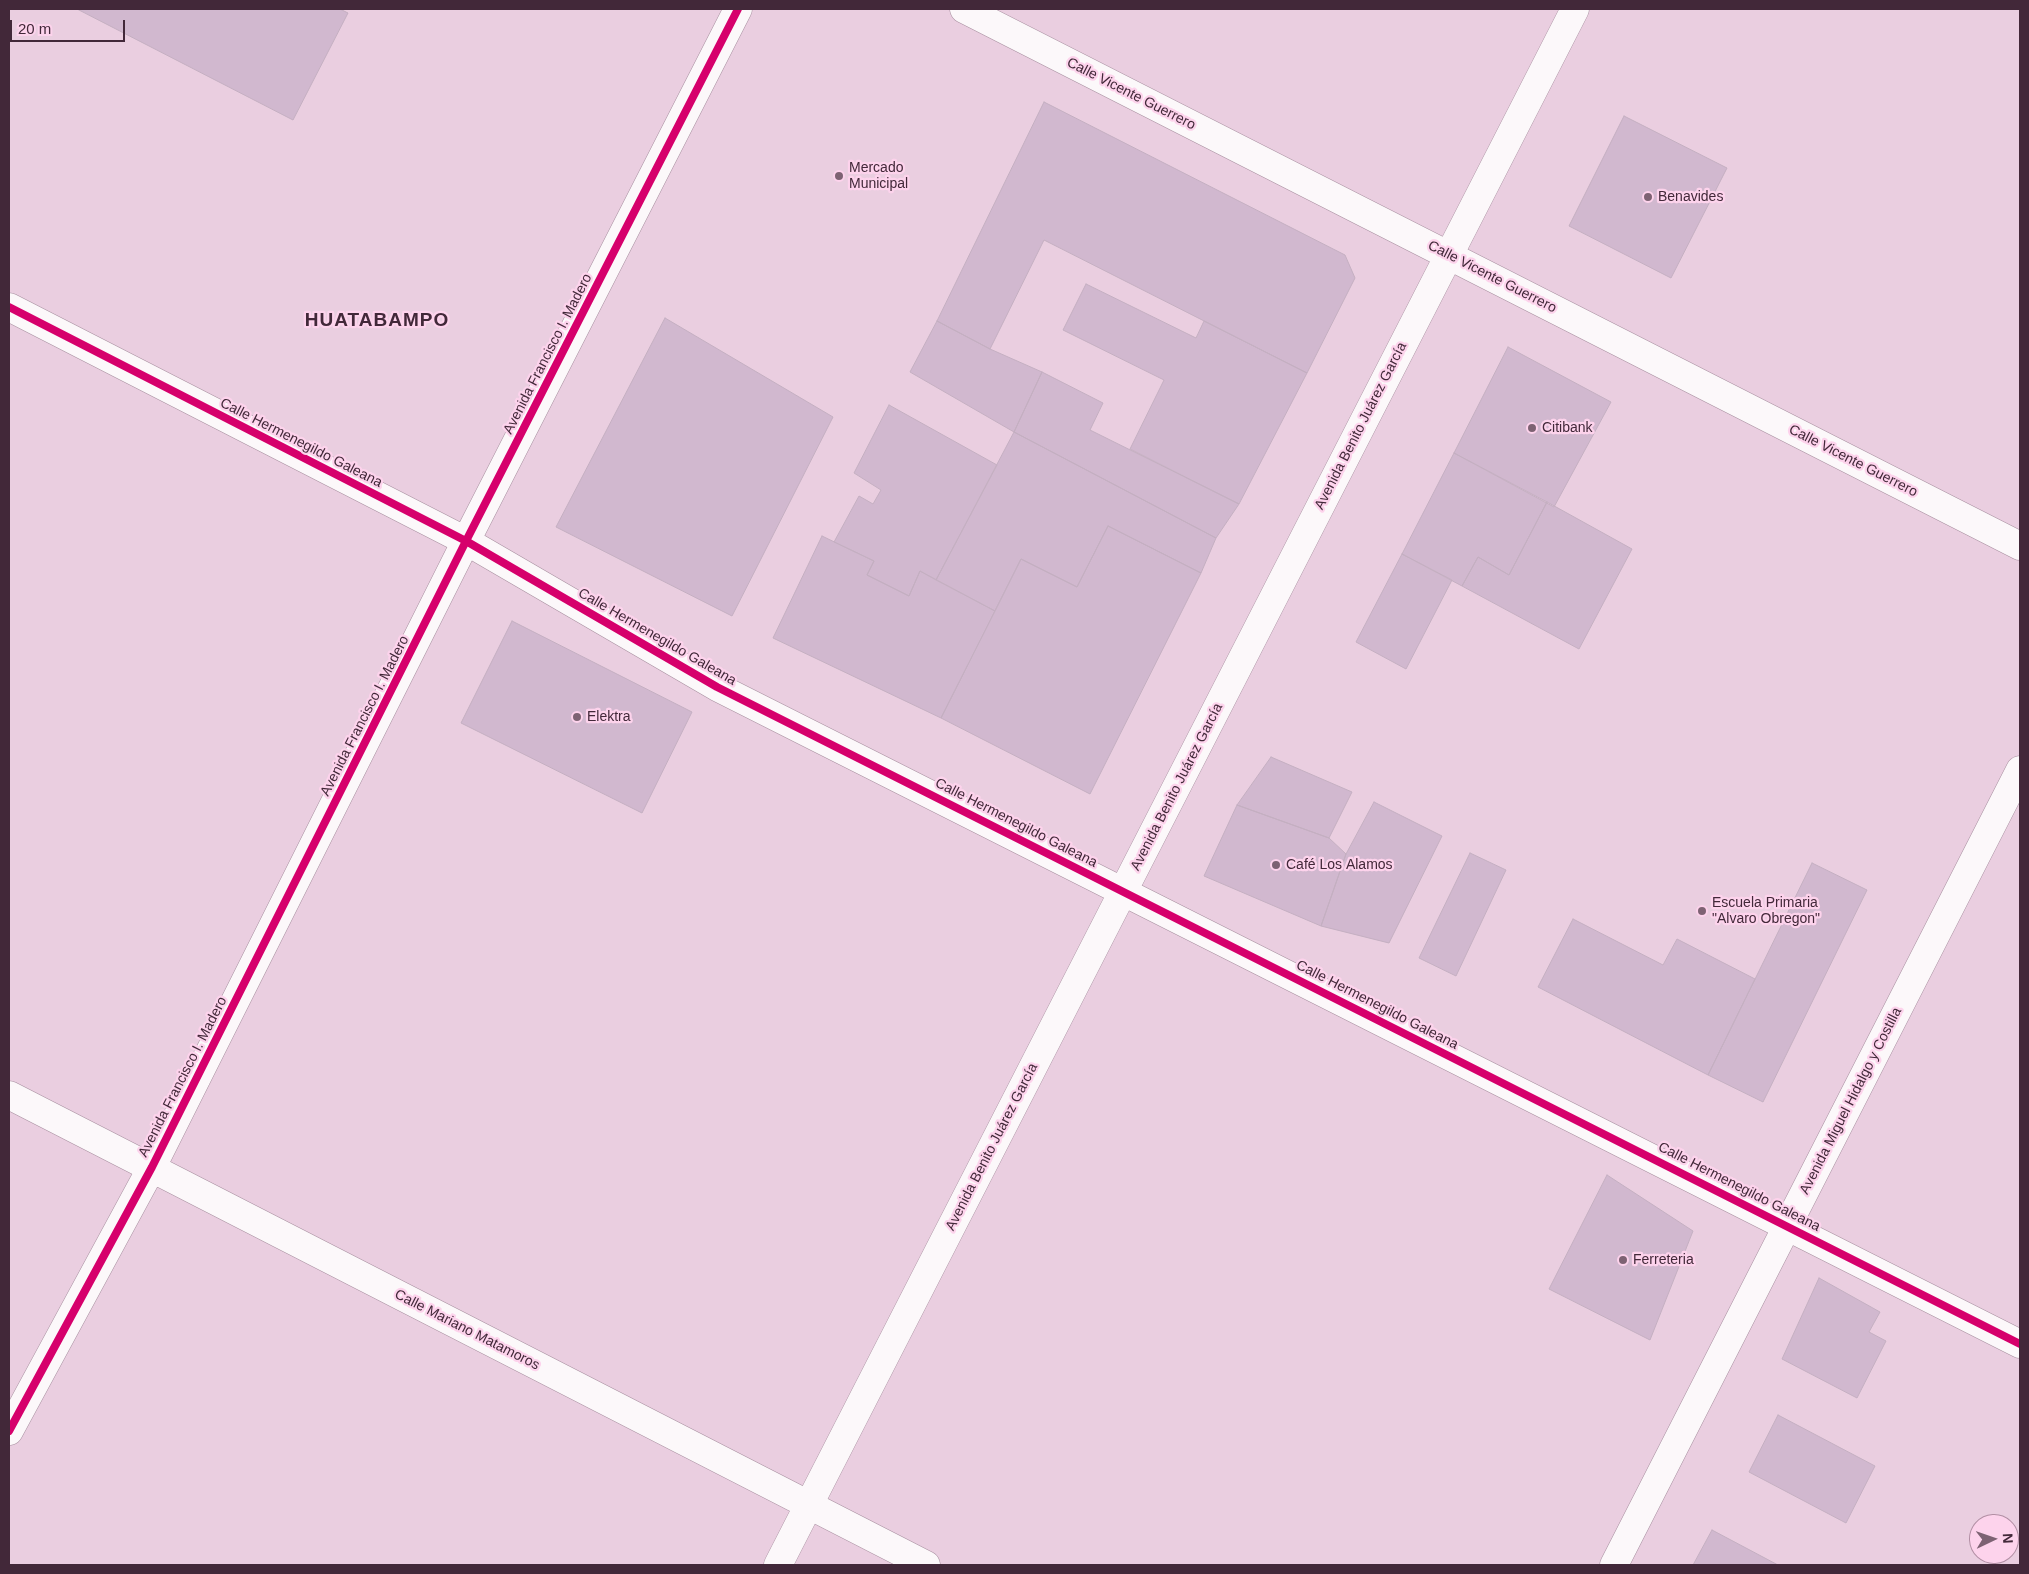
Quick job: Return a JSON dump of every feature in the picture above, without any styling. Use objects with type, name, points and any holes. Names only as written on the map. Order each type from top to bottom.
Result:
[{"type":"street","name":"Avenida Francisco I. Madero","points":[[9,1431],[152,1167],[466,541],[738,9]]},
{"type":"street","name":"Calle Vicente Guerrero","points":[[964,9],[2020,546]]},
{"type":"street","name":"Avenida Benito Juárez García","points":[[778,1565],[1575,9]]},
{"type":"street","name":"Calle Hermenegildo Galeana","points":[[9,307],[466,541],[717,687],[2020,1344]]},
{"type":"street","name":"Avenida Miguel Hidalgo y Costilla","points":[[1614,1565],[2020,770]]},
{"type":"street","name":"Calle Mariano Matamoros","points":[[9,1094],[926,1565]]},
{"type":"building","points":[[77,9],[340,9],[348,13],[293,120]]},
{"type":"building","points":[[1044,102],[1345,255],[1355,278],[1307,373],[1044,240],[990,349],[937,321]]},
{"type":"building","name":"Benavides","points":[[1624,116],[1727,168],[1671,278],[1569,226]]},
{"type":"building","points":[[1086,284],[1196,338],[1204,321],[1307,373],[1239,504],[1130,449],[1164,380],[1063,330]]},
{"type":"building","points":[[665,318],[833,417],[732,616],[556,527]]},
{"type":"building","points":[[937,321],[990,349],[1042,372],[1014,432],[910,372]]},
{"type":"building","name":"Citibank","points":[[1508,347],[1611,402],[1554,507],[1454,453]]},
{"type":"building","points":[[1042,372],[1103,403],[1090,430],[1239,504],[1216,538],[1014,432]]},
{"type":"building","points":[[889,405],[997,465],[936,580],[920,571],[909,596],[867,575],[874,561],[834,542],[859,496],[873,504],[881,490],[854,473]]},
{"type":"building","points":[[1014,432],[1216,538],[1201,573],[1108,526],[1077,587],[1021,559],[995,611],[936,580]]},
{"type":"building","points":[[1454,453],[1547,502],[1509,575],[1478,557],[1462,586],[1402,554]]},
{"type":"building","points":[[1547,502],[1632,549],[1579,649],[1462,586],[1478,557],[1509,575]]},
{"type":"building","points":[[1108,526],[1201,573],[1090,794],[941,718],[1021,559],[1077,587]]},
{"type":"building","points":[[822,536],[874,561],[867,575],[909,596],[920,571],[995,611],[941,718],[773,638]]},
{"type":"building","points":[[1402,554],[1452,580],[1406,669],[1356,642]]},
{"type":"building","name":"Elektra","points":[[512,621],[692,712],[642,813],[461,723]]},
{"type":"building","points":[[1271,757],[1352,792],[1329,838],[1237,805]]},
{"type":"building","points":[[1374,802],[1442,836],[1389,943],[1321,926],[1346,854]]},
{"type":"building","name":"Café Los Alamos","points":[[1237,805],[1329,838],[1346,854],[1321,926],[1204,876]]},
{"type":"building","points":[[1470,853],[1506,870],[1456,976],[1419,958]]},
{"type":"building","points":[[1812,863],[1867,890],[1763,1102],[1708,1075]]},
{"type":"building","points":[[1573,919],[1663,965],[1677,939],[1755,979],[1708,1075],[1538,987]]},
{"type":"building","name":"Ferreteria","points":[[1607,1175],[1693,1231],[1650,1340],[1549,1289]]},
{"type":"building","points":[[1819,1278],[1880,1312],[1869,1332],[1886,1341],[1857,1398],[1782,1359]]},
{"type":"building","points":[[1778,1415],[1875,1466],[1846,1523],[1749,1472]]},
{"type":"building","points":[[1712,1530],[1778,1565],[1693,1565]]},
{"type":"cycle path","points":[[9,1431],[152,1167],[466,541],[738,9]]},
{"type":"cycle path","points":[[9,307],[466,541],[717,687],[2020,1344]]},
{"type":"place","name":"Mercado Municipal","points":[[839,176]]},
{"type":"place","name":"Benavides","points":[[1648,197]]},
{"type":"place","name":"Citibank","points":[[1532,428]]},
{"type":"place","name":"Elektra","points":[[577,717]]},
{"type":"place","name":"Café Los Alamos","points":[[1276,865]]},
{"type":"place","name":"Escuela Primaria \"Alvaro Obregon\"","points":[[1702,911]]},
{"type":"place","name":"Ferreteria","points":[[1623,1260]]},
{"type":"district","name":"HUATABAMPO","points":[[377,321]]}]
